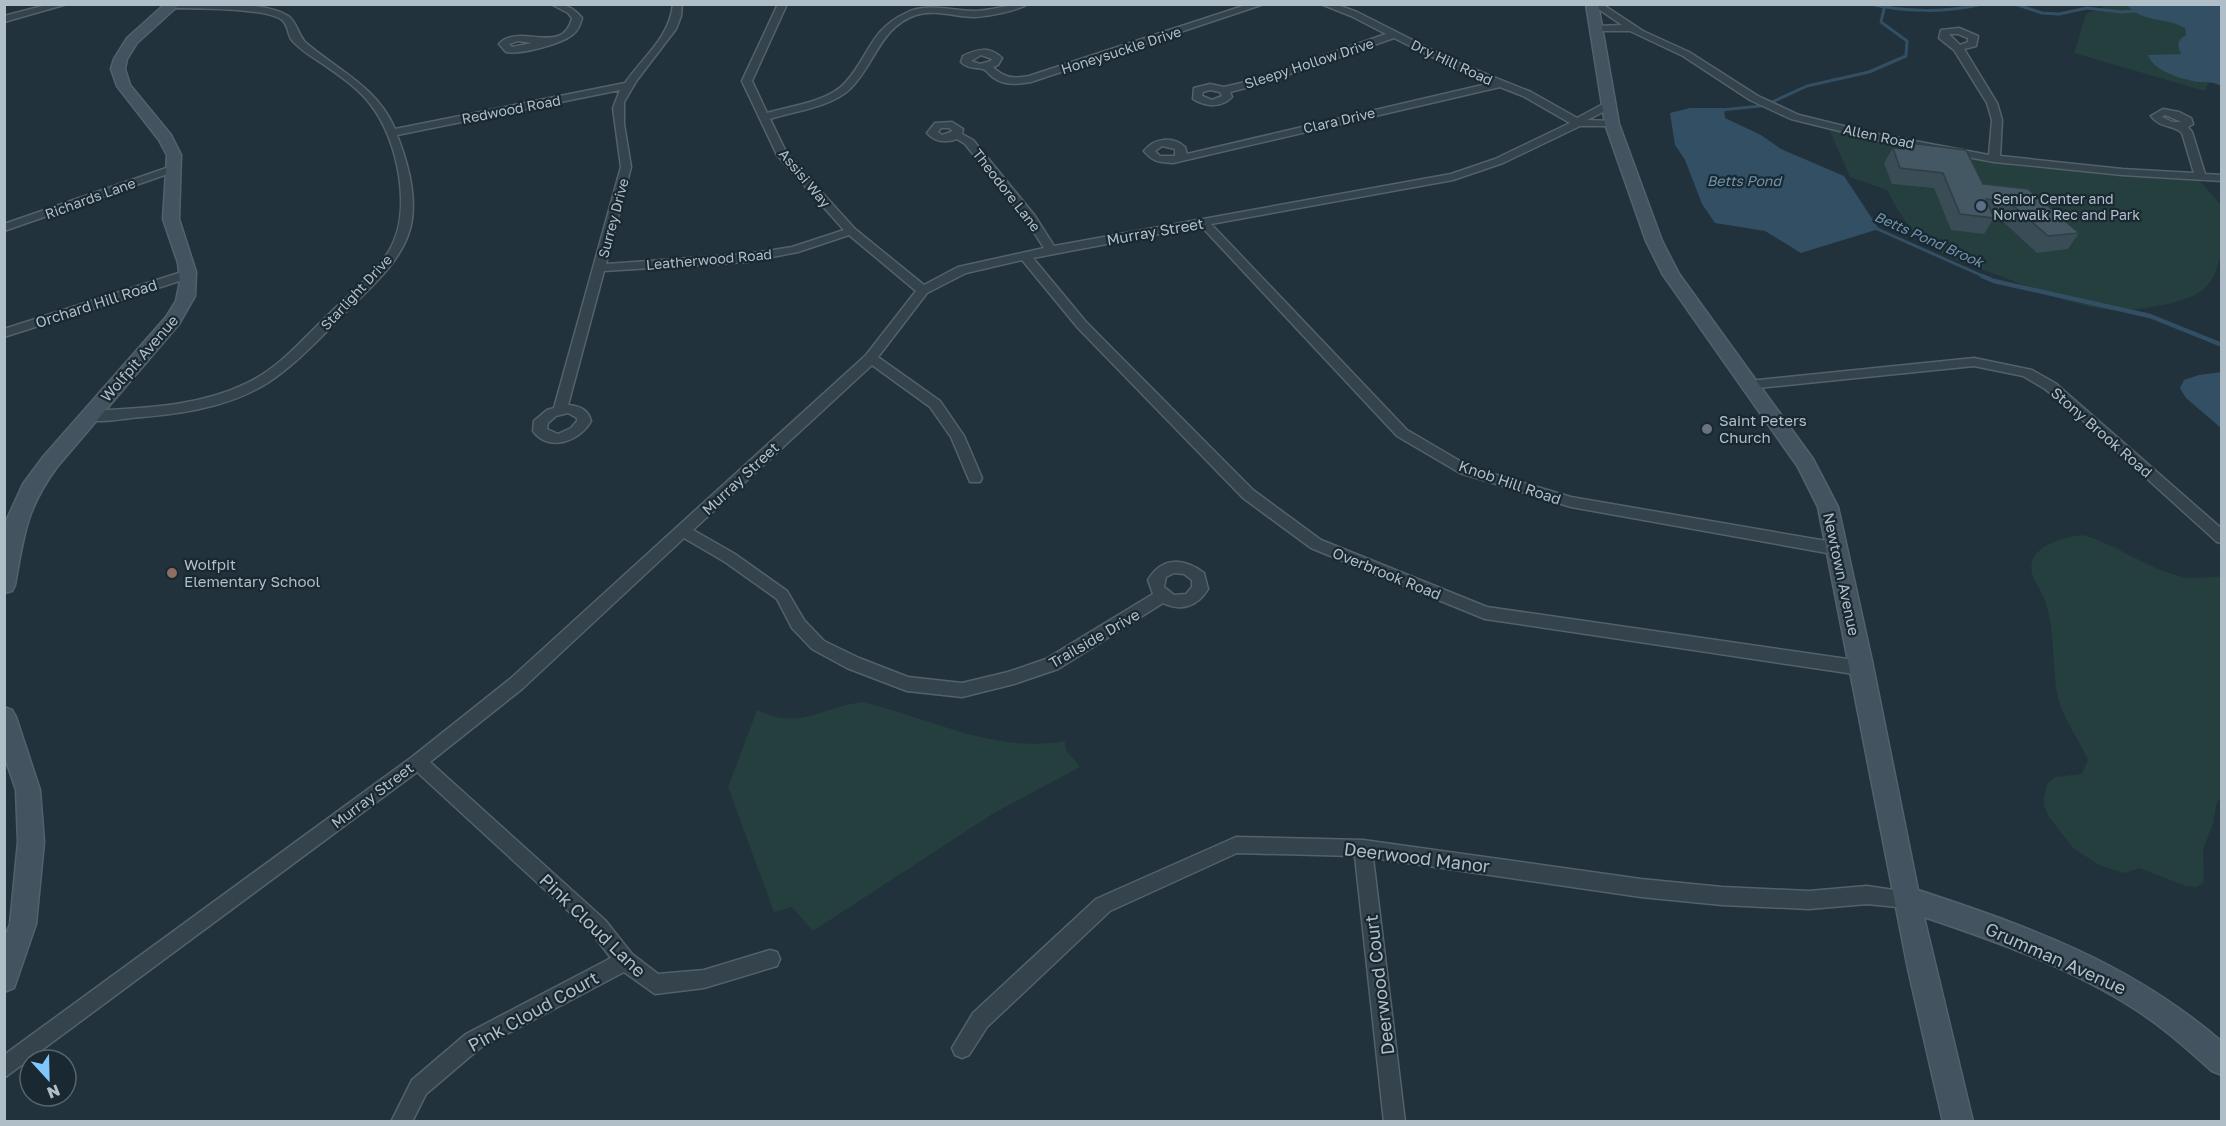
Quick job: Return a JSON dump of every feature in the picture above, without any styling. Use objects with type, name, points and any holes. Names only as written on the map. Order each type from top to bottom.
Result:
[{"type":"street","points":[[4,19],[63,4]]},
{"type":"street","points":[[538,43],[558,39],[569,33],[576,24],[577,18],[571,11],[555,4]]},
{"type":"street","name":"Surrey Drive","points":[[560,410],[626,167],[618,104],[628,85],[674,25],[678,4]]},
{"type":"street","name":"Assisi Way","points":[[783,4],[747,81],[782,155],[852,231],[923,290]]},
{"type":"street","points":[[765,117],[825,99],[847,86],[882,33],[903,18],[925,7],[976,14],[1024,4]]},
{"type":"street","name":"Honeysuckle Drive","points":[[987,66],[1000,80],[1031,79],[1260,4]]},
{"type":"street","name":"Dry Hill Road","points":[[1325,4],[1353,14],[1453,64],[1527,94],[1578,123]]},
{"type":"street","name":"Allen Road","points":[[1594,4],[1631,28],[1686,54],[1754,98],[1795,117],[1872,136],[1994,159],[2122,172],[2222,178]]},
{"type":"street","name":"Newtown Avenue","points":[[1594,4],[1596,29],[1611,114],[1654,242],[1671,275],[1806,464],[1828,507],[1937,1043],[1958,1122]]},
{"type":"street","name":"Starlight Drive","points":[[88,416],[165,411],[219,399],[253,386],[291,358],[370,280],[399,243],[408,210],[392,133],[376,105],[359,86],[307,50],[294,36],[288,20],[271,12],[174,5]]},
{"type":"street","name":"Wolfpit Avenue","points":[[4,585],[12,541],[24,502],[50,462],[177,314],[188,291],[188,274],[171,220],[174,155],[169,144],[122,85],[117,72],[120,61],[128,48],[174,5]]},
{"type":"street","name":"Allen Road","points":[[1596,29],[1631,28]]},
{"type":"street","name":"Sleepy Hollow Drive","points":[[1224,90],[1257,82],[1395,34]]},
{"type":"street","points":[[1958,48],[1992,103],[1997,120],[1994,159]]},
{"type":"street","name":"Clara Drive","points":[[1180,156],[1499,84]]},
{"type":"street","name":"Redwood Road","points":[[392,133],[628,85]]},
{"type":"street","name":"Murray Street","points":[[4,1068],[418,762],[516,684],[871,358],[923,290],[962,270],[1051,250],[1453,177],[1499,161],[1578,123],[1611,114]]},
{"type":"street","points":[[2181,126],[2187,132],[2200,176]]},
{"type":"street","name":"Theodore Lane","points":[[957,135],[969,142],[1025,210],[1051,250]]},
{"type":"street","name":"Richards Lane","points":[[4,228],[175,168]]},
{"type":"street","name":"Knob Hill Road","points":[[1203,222],[1402,433],[1465,470],[1571,502],[1838,549]]},
{"type":"street","name":"Leatherwood Road","points":[[600,268],[747,258],[794,250],[852,231]]},
{"type":"street","name":"Overbrook Road","points":[[1026,257],[1082,325],[1248,494],[1316,544],[1485,613],[1862,668]]},
{"type":"street","name":"Orchard Hill Road","points":[[4,333],[188,274]]},
{"type":"street","points":[[871,358],[935,404],[957,436],[975,478]]},
{"type":"street","name":"Stony Brook Road","points":[[1749,385],[1974,362],[2026,373],[2050,386],[2073,404],[2222,538]]},
{"type":"street","name":"Trailside Drive","points":[[683,531],[730,558],[782,595],[798,624],[818,645],[853,663],[908,684],[962,690],[1052,664],[1162,596]]},
{"type":"street","points":[[4,717],[28,790],[31,842],[23,924],[4,979]]},
{"type":"street","name":"Pink Cloud Lane","points":[[418,762],[598,926],[625,961],[655,984],[704,979],[770,959]]},
{"type":"street","name":"Deerwood Manor","points":[[962,1048],[980,1020],[1103,905],[1236,845],[1363,848],[1641,888],[1710,895],[1809,900],[1867,895],[1907,898]]},
{"type":"street","name":"Deerwood Court","points":[[1363,848],[1395,1122]]},
{"type":"street","name":"Grumman Avenue","points":[[1907,898],[1978,922],[2103,976],[2175,1020],[2222,1061]]},
{"type":"street","name":"Pink Cloud Court","points":[[400,1122],[419,1087],[473,1041],[625,961]]},
{"type":"green space","points":[[2109,5],[2221,5],[2211,77],[2205,91],[2074,53],[2086,14]]},
{"type":"green space","points":[[1829,129],[2026,167],[2199,180],[2221,205],[2221,249],[2216,270],[2205,288],[2188,298],[2175,302],[2147,308],[2112,310],[2070,302],[1954,259],[1927,244],[1909,226],[1887,190],[1850,177]]},
{"type":"green space","points":[[2083,535],[2170,573],[2188,578],[2221,577],[2221,797],[2216,805],[2213,824],[2203,849],[2204,882],[2197,887],[2186,886],[2139,868],[2126,873],[2099,865],[2073,848],[2049,817],[2044,806],[2047,784],[2055,777],[2082,774],[2088,760],[2060,705],[2048,613],[2031,567],[2035,556],[2046,546],[2061,539]]},
{"type":"green space","points":[[863,702],[988,739],[1039,744],[1065,741],[1066,750],[1080,767],[994,813],[813,931],[792,907],[774,912],[728,787],[757,710],[772,716],[798,718]]},
{"type":"water","points":[[2127,5],[2221,5],[2221,86],[2177,77],[2156,66],[2148,55],[2181,54],[2179,43],[2186,35],[2185,28],[2140,15]]},
{"type":"water","name":"Betts Pond","points":[[1690,108],[1724,108],[1725,118],[1761,135],[1781,149],[1844,176],[1879,229],[1801,253],[1765,231],[1715,223],[1702,204],[1685,160],[1675,145],[1670,113]]},
{"type":"water","points":[[2221,372],[2221,428],[2186,398],[2180,388],[2184,380]]},
{"type":"building","points":[[1902,142],[1966,150],[1983,184],[2028,189],[2079,233],[2048,236],[2008,201],[1986,199],[1994,218],[1960,214],[1943,173],[1900,168],[1893,148],[1904,149]]},
{"type":"waterway","points":[[1870,4],[1897,9],[1926,10],[1955,9],[1982,4]]},
{"type":"waterway","points":[[2015,4],[2042,13],[2059,14],[2087,8],[2121,12],[2136,11]]},
{"type":"waterway","name":"Betts Pond Brook","points":[[1772,102],[1807,86],[1869,72],[1906,56],[1907,41],[1881,22],[1884,9]]},
{"type":"waterway","name":"Betts Pond Brook","points":[[1721,110],[1760,106]]},
{"type":"waterway","name":"Betts Pond Brook","points":[[1873,227],[1985,277]]},
{"type":"waterway","name":"Betts Pond Brook","points":[[1982,276],[1994,281],[2150,316],[2222,345]]},
{"type":"place","name":"Senior Center and Norwalk Rec and Park","points":[[1981,206]]},
{"type":"place","name":"Saint Peters Church","points":[[1707,429]]},
{"type":"place","name":"Wolfpit Elementary School","points":[[172,573]]}]
